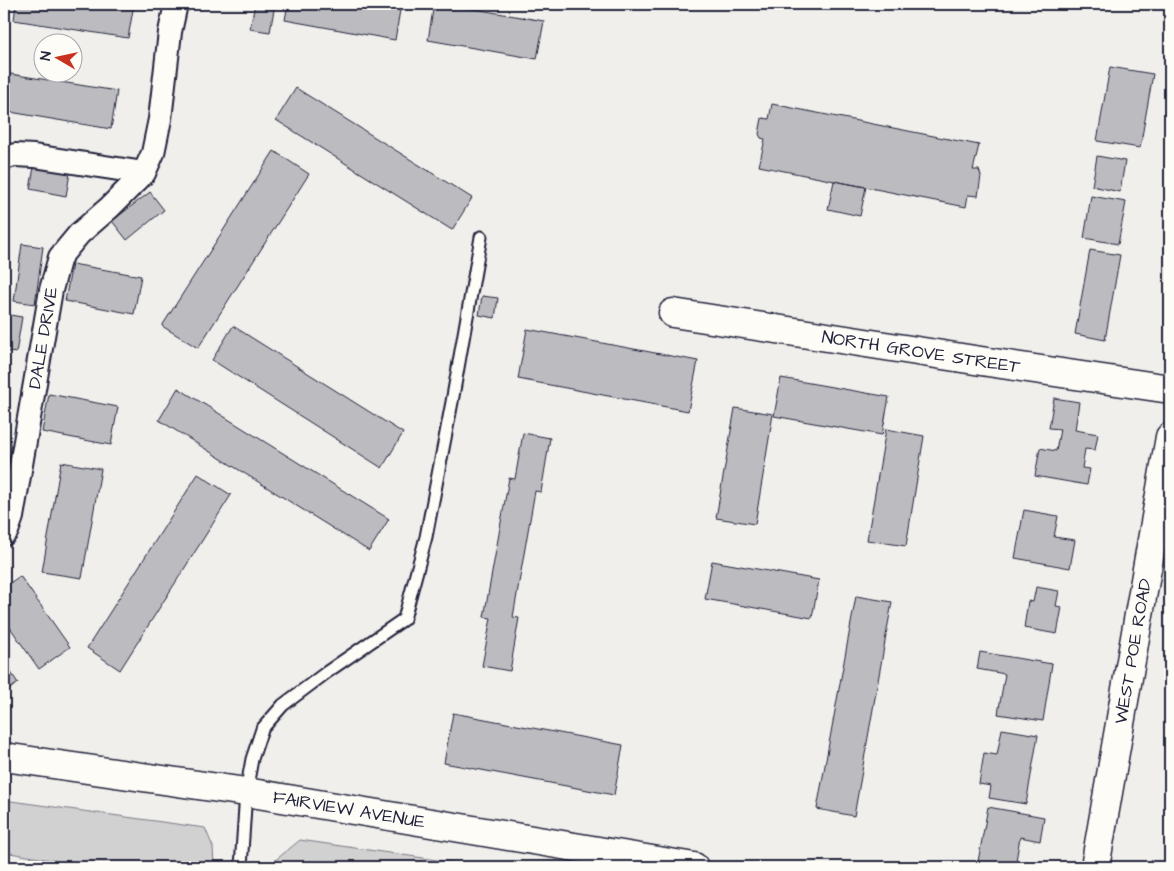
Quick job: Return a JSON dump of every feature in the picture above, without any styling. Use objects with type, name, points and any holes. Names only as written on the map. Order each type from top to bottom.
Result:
[{"type":"street","name":"DALE DRIVE","points":[[4,534],[12,517],[51,290],[60,257],[79,234],[110,207],[144,172],[153,153],[160,119],[170,32],[176,4]]},
{"type":"street","points":[[4,158],[15,155],[34,156],[144,172]]},
{"type":"street","name":"NORTH GROVE STREET","points":[[673,313],[990,363],[1170,389]]},
{"type":"street","name":"WEST POE ROAD","points":[[1095,867],[1170,437]]},
{"type":"street","name":"FAIRVIEW AVENUE","points":[[4,757],[246,792],[694,867]]},
{"type":"lane","points":[[241,867],[246,792],[252,759],[262,729],[283,705],[404,619],[426,538],[481,237]]},
{"type":"shaded area","points":[[4,800],[205,828],[213,847],[214,867],[92,867],[4,852]]},
{"type":"shaded area","points":[[300,840],[485,867],[273,867],[272,863]]},
{"type":"building","points":[[16,4],[134,4],[128,38],[14,20]]},
{"type":"building","points":[[255,4],[275,4],[270,32],[250,29]]},
{"type":"building","points":[[288,4],[401,4],[395,40],[285,20]]},
{"type":"building","points":[[434,4],[445,4],[544,21],[537,59],[428,40]]},
{"type":"building","points":[[1110,67],[1153,74],[1140,148],[1097,141]]},
{"type":"building","points":[[4,73],[32,77],[32,82],[60,82],[117,91],[111,129],[4,111]]},
{"type":"building","points":[[296,88],[472,198],[452,230],[276,120]]},
{"type":"building","points":[[772,104],[979,145],[973,170],[979,170],[981,176],[978,196],[968,195],[966,207],[759,166],[765,139],[761,138],[759,134],[762,118],[769,119]]},
{"type":"building","points":[[274,151],[309,174],[198,348],[162,326]]},
{"type":"building","points":[[1097,156],[1125,161],[1120,192],[1092,186]]},
{"type":"building","points":[[34,167],[70,173],[66,196],[30,189]]},
{"type":"building","points":[[834,181],[866,187],[860,216],[828,209]]},
{"type":"building","points":[[150,192],[164,210],[127,240],[112,221]]},
{"type":"building","points":[[1091,196],[1126,202],[1118,244],[1084,238]]},
{"type":"building","points":[[22,244],[43,247],[35,304],[14,301]]},
{"type":"building","points":[[1090,250],[1120,255],[1105,340],[1075,334]]},
{"type":"building","points":[[72,264],[141,276],[134,314],[65,301]]},
{"type":"building","points":[[482,296],[498,298],[495,318],[479,315]]},
{"type":"building","points":[[4,314],[22,317],[16,353],[4,351]]},
{"type":"building","points":[[233,326],[403,433],[382,468],[212,360]]},
{"type":"building","points":[[527,329],[698,361],[688,411],[518,379]]},
{"type":"building","points":[[781,378],[889,397],[882,435],[774,416]]},
{"type":"building","points":[[178,388],[389,519],[369,551],[159,420]]},
{"type":"building","points":[[49,394],[118,407],[111,445],[42,432]]},
{"type":"building","points":[[1054,398],[1079,402],[1075,430],[1098,434],[1095,450],[1085,449],[1082,468],[1090,469],[1087,485],[1035,476],[1040,448],[1056,451],[1060,429],[1049,428]]},
{"type":"building","points":[[735,408],[773,414],[755,524],[716,518]]},
{"type":"building","points":[[886,429],[924,436],[906,546],[867,540]]},
{"type":"building","points":[[523,433],[550,438],[541,492],[535,491],[513,617],[519,618],[510,671],[482,666],[491,618],[484,617],[509,478],[515,479]]},
{"type":"building","points":[[61,462],[101,469],[82,578],[42,572]]},
{"type":"building","points":[[198,474],[231,495],[120,670],[87,648]]},
{"type":"building","points":[[1024,510],[1058,516],[1054,537],[1075,540],[1070,568],[1015,558]]},
{"type":"building","points":[[712,561],[819,580],[812,618],[705,599]]},
{"type":"building","points":[[20,576],[70,647],[39,669],[4,619],[4,587]]},
{"type":"building","points":[[1036,587],[1059,591],[1056,606],[1062,607],[1057,634],[1024,628],[1028,601],[1033,602]]},
{"type":"building","points":[[856,596],[892,602],[854,816],[817,809]]},
{"type":"building","points":[[980,652],[1052,664],[1043,721],[998,714],[1005,674],[977,669]]},
{"type":"building","points":[[4,662],[18,683],[4,693]]},
{"type":"building","points":[[453,713],[623,745],[614,795],[444,763]]},
{"type":"building","points":[[1002,729],[1038,735],[1026,804],[989,798],[991,786],[979,784],[984,753],[997,755]]},
{"type":"building","points":[[988,807],[1044,817],[1040,841],[1020,837],[1015,867],[977,867]]}]
